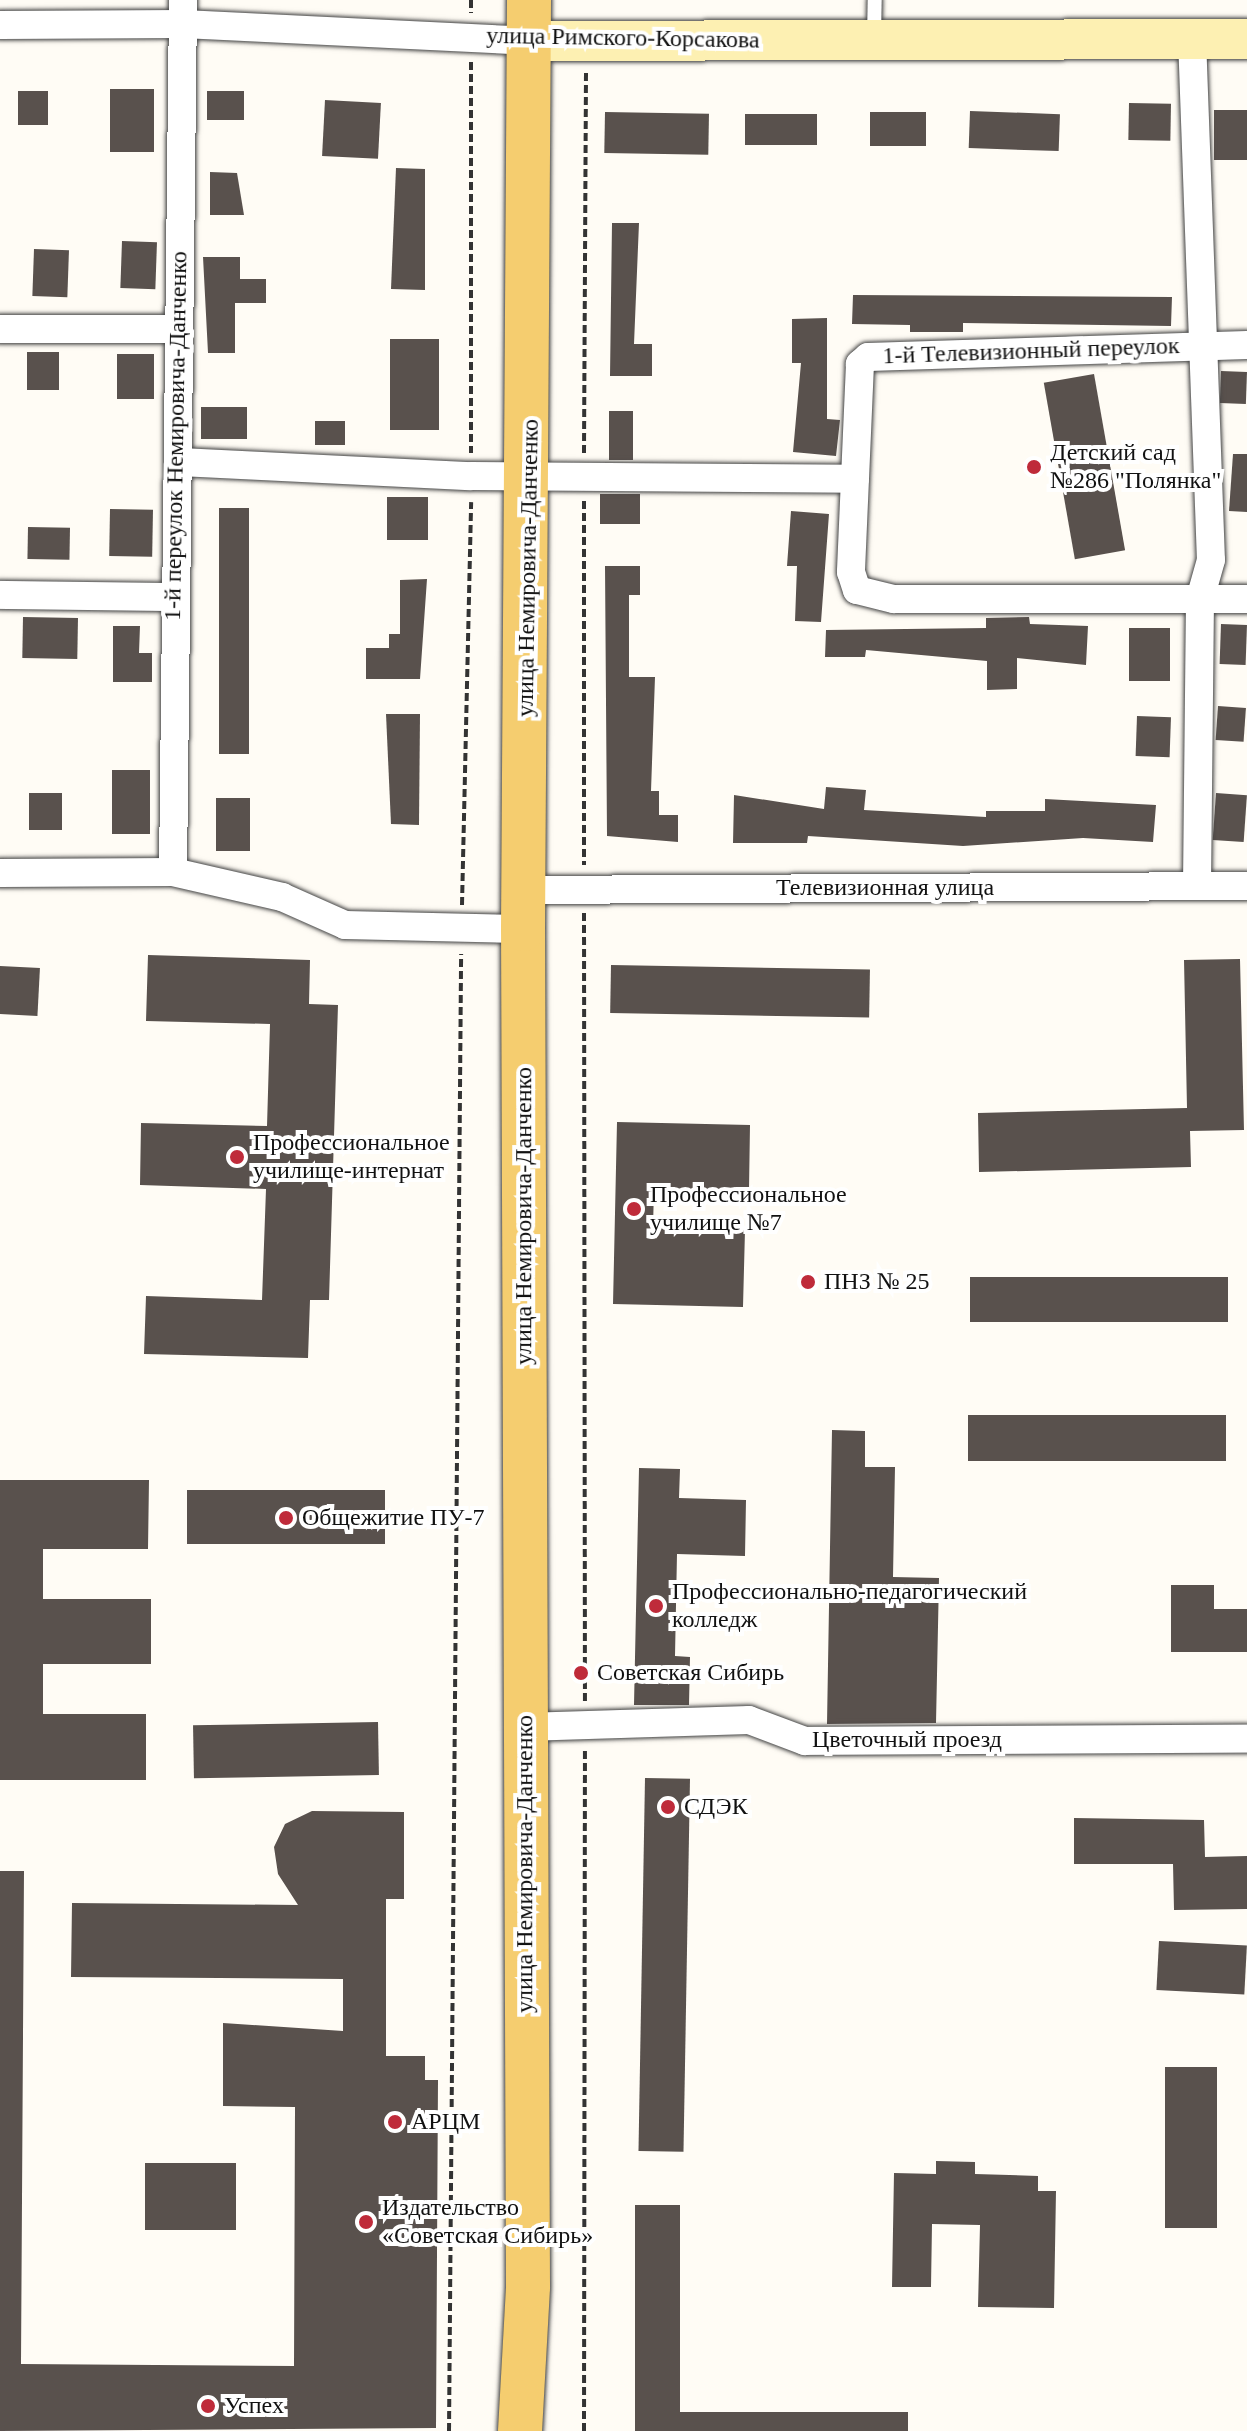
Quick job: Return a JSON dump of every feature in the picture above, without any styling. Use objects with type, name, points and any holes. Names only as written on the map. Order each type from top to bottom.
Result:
[{"type":"main road","name":"улица Немировича-Данченко","points":[[520,2431],[528,2286],[523,910],[530,475],[529,20]]},
{"type":"street","name":"улица Римского-Корсакова","points":[[0,25],[183,12],[529,20],[586,41],[1247,39]]},
{"type":"street","name":"1-й переулок Немировича-Данченко","points":[[173,872],[173,597],[180,462],[178,329],[183,12]]},
{"type":"street","name":"1-й Телевизионный переулок","points":[[1192,38],[1200,344],[1211,560],[1200,599],[1197,886]]},
{"type":"street","points":[[0,329],[178,329]]},
{"type":"street","points":[[1200,344],[1247,345]]},
{"type":"street","name":"1-й Телевизионный переулок","points":[[1200,344],[868,357],[860,364],[855,479],[857,590],[894,599],[1200,599]]},
{"type":"street","points":[[180,462],[530,475],[855,479]]},
{"type":"street","points":[[0,595],[173,597]]},
{"type":"street","points":[[1200,599],[1247,599]]},
{"type":"street","name":"Телевизионная улица","points":[[0,873],[173,872],[282,897],[345,925],[461,926],[584,890],[1247,886]]},
{"type":"street","name":"Цветочный проезд","points":[[524,1727],[749,1720],[805,1741],[1247,1739]]},
{"type":"lane","points":[[874,40],[875,0]]},
{"type":"path","points":[[584,2431],[586,41]]},
{"type":"path","points":[[449,2431],[461,926]]},
{"type":"building","points":[[110,89],[154,89],[154,152],[110,152]]},
{"type":"building","points":[[18,91],[48,91],[48,125],[18,125]]},
{"type":"building","points":[[207,91],[244,91],[244,120],[207,120]]},
{"type":"building","points":[[325,100],[381,103],[378,159],[322,156]]},
{"type":"building","points":[[1129,103],[1171,104],[1170,141],[1128,140]]},
{"type":"building","points":[[1214,110],[1247,110],[1247,160],[1214,160]]},
{"type":"building","points":[[970,111],[1060,114],[1059,151],[969,148]]},
{"type":"building","points":[[605,112],[709,114],[708,155],[604,153]]},
{"type":"building","points":[[870,112],[926,112],[926,146],[870,146]]},
{"type":"building","points":[[745,114],[817,114],[817,145],[745,145]]},
{"type":"building","points":[[396,168],[425,169],[425,290],[391,289]]},
{"type":"building","points":[[210,172],[237,173],[244,215],[210,215]]},
{"type":"building","points":[[612,223],[639,223],[634,344],[652,344],[652,376],[610,376]]},
{"type":"building","points":[[122,241],[157,242],[155,289],[120,288]]},
{"type":"building","points":[[34,249],[69,250],[67,297],[32,296]]},
{"type":"building","points":[[203,257],[240,257],[240,279],[266,279],[266,303],[235,303],[235,353],[208,353]]},
{"type":"building","points":[[853,295],[1172,297],[1171,326],[963,323],[963,332],[910,332],[910,325],[852,324]]},
{"type":"building","points":[[827,318],[827,419],[840,420],[836,456],[793,452],[801,363],[792,363],[792,319]]},
{"type":"building","points":[[390,339],[439,339],[439,430],[390,430]]},
{"type":"building","points":[[27,352],[59,352],[59,390],[27,390]]},
{"type":"building","points":[[117,354],[154,354],[154,399],[117,399]]},
{"type":"building","points":[[1221,371],[1247,372],[1246,404],[1220,403]]},
{"type":"building","points":[[1094,374],[1125,550],[1075,559],[1044,383]]},
{"type":"building","points":[[201,407],[247,407],[247,439],[201,439]]},
{"type":"building","points":[[609,411],[633,411],[633,460],[609,460]]},
{"type":"building","points":[[315,421],[345,421],[345,445],[315,445]]},
{"type":"building","points":[[1233,454],[1247,454],[1247,512],[1229,511]]},
{"type":"building","points":[[600,494],[640,494],[640,524],[600,524]]},
{"type":"building","points":[[387,497],[428,497],[428,540],[387,540]]},
{"type":"building","points":[[219,508],[249,508],[249,754],[219,754]]},
{"type":"building","points":[[110,509],[153,510],[152,557],[109,556]]},
{"type":"building","points":[[791,511],[829,514],[821,622],[795,621],[797,566],[787,566]]},
{"type":"building","points":[[28,527],[70,528],[69,560],[27,559]]},
{"type":"building","points":[[605,566],[640,566],[640,595],[629,595],[629,677],[655,677],[651,791],[659,791],[659,815],[678,815],[678,842],[607,836]]},
{"type":"building","points":[[427,579],[420,679],[366,679],[366,648],[389,648],[389,634],[400,634],[400,580]]},
{"type":"building","points":[[23,617],[78,618],[77,659],[22,658]]},
{"type":"building","points":[[1029,617],[1030,624],[1088,626],[1086,665],[1017,658],[1017,689],[987,690],[987,661],[866,650],[865,657],[825,657],[826,630],[986,628],[986,618]]},
{"type":"building","points":[[1221,624],[1247,625],[1246,665],[1220,664]]},
{"type":"building","points":[[113,626],[140,626],[139,653],[152,653],[152,682],[113,682]]},
{"type":"building","points":[[1129,628],[1170,628],[1170,681],[1129,681]]},
{"type":"building","points":[[1218,706],[1246,708],[1244,742],[1216,740]]},
{"type":"building","points":[[386,714],[420,714],[419,825],[391,824]]},
{"type":"building","points":[[1137,716],[1171,717],[1170,757],[1136,756]]},
{"type":"building","points":[[112,770],[150,770],[150,834],[112,834]]},
{"type":"building","points":[[826,787],[866,790],[864,810],[986,817],[986,811],[1045,811],[1045,799],[1156,805],[1153,842],[1083,838],[963,846],[808,836],[807,843],[733,843],[734,795],[824,809]]},
{"type":"building","points":[[29,793],[62,793],[62,830],[29,830]]},
{"type":"building","points":[[1216,793],[1247,795],[1244,842],[1213,840]]},
{"type":"building","points":[[216,798],[250,798],[250,851],[216,851]]},
{"type":"building","name":"Профессиональное училище-интернат","points":[[148,955],[310,960],[309,1004],[338,1005],[329,1300],[310,1300],[308,1358],[144,1354],[146,1296],[262,1300],[266,1189],[140,1185],[141,1123],[267,1126],[270,1024],[146,1021]]},
{"type":"building","points":[[1240,959],[1244,1130],[1190,1131],[1191,1167],[979,1172],[978,1113],[1187,1108],[1184,960]]},
{"type":"building","points":[[611,965],[870,970],[869,1018],[610,1013]]},
{"type":"building","points":[[0,966],[40,968],[37,1016],[0,1014]]},
{"type":"building","name":"Профессиональное училище №7","points":[[617,1122],[750,1125],[749,1190],[654,1188],[653,1228],[745,1230],[743,1307],[613,1304]]},
{"type":"building","points":[[970,1277],[1228,1277],[1228,1322],[970,1322]]},
{"type":"building","points":[[968,1415],[1226,1415],[1226,1461],[968,1461]]},
{"type":"building","points":[[832,1430],[865,1431],[865,1467],[895,1467],[893,1577],[939,1578],[936,1723],[827,1724]]},
{"type":"building","name":"Профессионально-педагогический колледж","points":[[639,1468],[680,1469],[679,1498],[746,1500],[745,1556],[677,1554],[675,1656],[690,1657],[689,1705],[634,1705]]},
{"type":"building","points":[[0,1480],[149,1480],[148,1549],[43,1549],[43,1599],[151,1599],[151,1664],[43,1664],[43,1714],[146,1714],[146,1780],[0,1780]]},
{"type":"building","name":"Общежитие ПУ-7","points":[[187,1490],[385,1490],[385,1544],[187,1544]]},
{"type":"building","points":[[1171,1585],[1214,1585],[1214,1609],[1247,1609],[1247,1652],[1171,1652]]},
{"type":"building","points":[[378,1722],[379,1775],[194,1778],[193,1725]]},
{"type":"building","points":[[645,1778],[690,1779],[683,2152],[638,2151]]},
{"type":"building","name":"Издательство «Советская Сибирь»","points":[[312,1811],[404,1812],[404,1899],[386,1899],[386,2056],[425,2056],[425,2080],[438,2080],[436,2428],[0,2431],[0,1871],[24,1871],[21,2364],[294,2366],[295,2107],[223,2106],[223,2023],[343,2031],[343,1979],[71,1977],[72,1903],[298,1905],[278,1874],[274,1847],[285,1824]]},
{"type":"building","points":[[1074,1818],[1204,1820],[1205,1857],[1247,1856],[1247,1909],[1174,1910],[1173,1864],[1074,1864]]},
{"type":"building","points":[[1159,1941],[1247,1946],[1244,1995],[1156,1990]]},
{"type":"building","points":[[1165,2067],[1217,2067],[1217,2228],[1165,2228]]},
{"type":"building","points":[[936,2161],[975,2162],[975,2174],[1038,2176],[1038,2191],[1056,2191],[1054,2308],[978,2307],[980,2225],[932,2224],[931,2287],[892,2287],[894,2173],[936,2174]]},
{"type":"building","points":[[145,2163],[236,2163],[236,2230],[145,2230]]},
{"type":"building","points":[[635,2205],[680,2205],[680,2412],[908,2412],[908,2431],[635,2431]]},
{"type":"place","name":"Детский сад №286 \"Полянка\"","points":[[1034,467]]},
{"type":"place","name":"Профессиональное училище-интернат","points":[[237,1157]]},
{"type":"place","name":"Профессиональное училище №7","points":[[634,1209]]},
{"type":"place","name":"ПНЗ № 25","points":[[808,1282]]},
{"type":"place","name":"Общежитие ПУ-7","points":[[286,1518]]},
{"type":"place","name":"Профессионально-педагогический колледж","points":[[656,1606]]},
{"type":"place","name":"Советская Сибирь","points":[[581,1673]]},
{"type":"place","name":"СДЭК","points":[[668,1807]]},
{"type":"place","name":"АРЦМ","points":[[395,2122]]},
{"type":"place","name":"Издательство «Советская Сибирь»","points":[[366,2222]]},
{"type":"place","name":"Успех","points":[[208,2406]]}]
